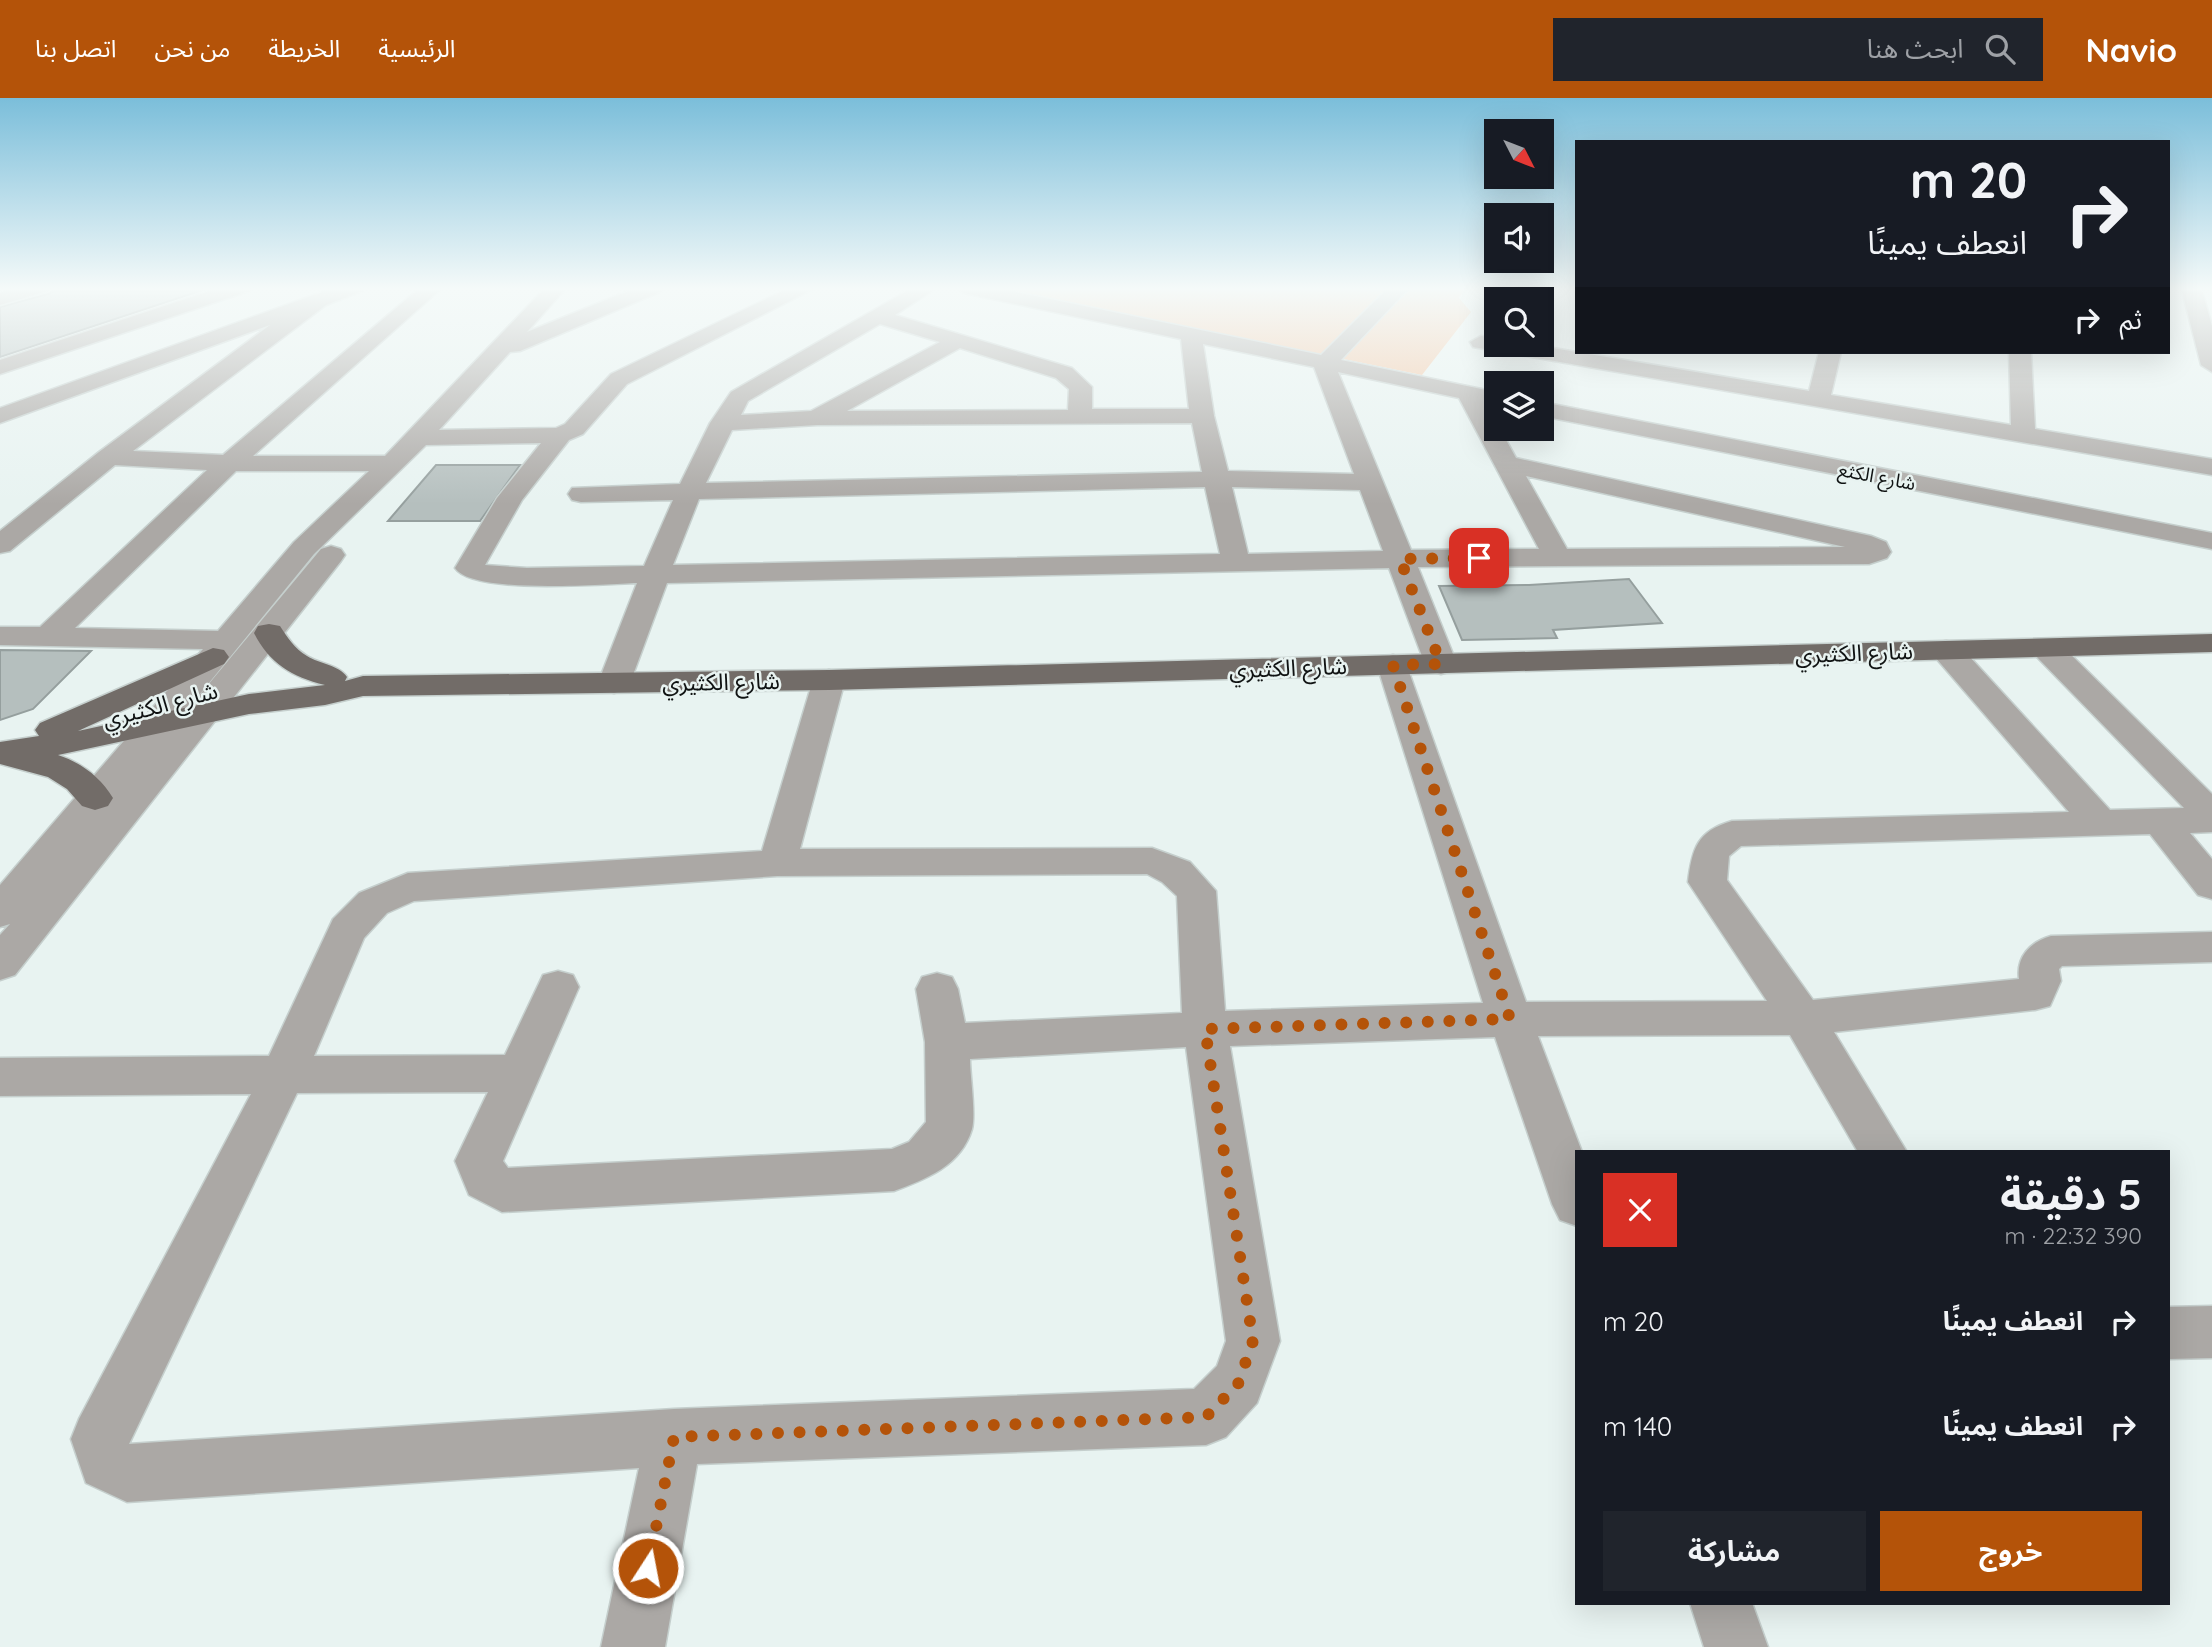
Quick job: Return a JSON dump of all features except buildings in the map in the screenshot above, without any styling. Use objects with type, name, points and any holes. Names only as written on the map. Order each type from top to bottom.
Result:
[{"type":"main road","points":[[269,633],[284,656],[305,668],[331,677]]},
{"type":"main road","name":"شارع الكثيري","points":[[0,746],[179,713],[363,686],[829,680],[2212,643]]},
{"type":"main road","name":"شارع الكثيري","points":[[35,738],[222,661],[272,678],[331,677],[363,686]]},
{"type":"main road","name":"شارع الكثيري","points":[[0,754],[90,740],[179,713]]},
{"type":"main road","points":[[0,754],[55,766],[86,785],[95,798]]},
{"type":"street","points":[[0,367],[23,359]]},
{"type":"street","points":[[0,406],[136,359]]},
{"type":"street","points":[[5,426],[83,386],[153,359]]},
{"type":"street","points":[[0,545],[235,359]]},
{"type":"street","points":[[49,636],[229,463],[349,359]]},
{"type":"street","points":[[0,964],[179,713],[222,661],[304,548],[419,438],[494,359]]},
{"type":"street","points":[[419,438],[560,435],[574,429],[619,379],[659,359]]},
{"type":"street","points":[[614,683],[656,575],[722,423],[739,397],[803,359]]},
{"type":"street","points":[[817,418],[924,359]]},
{"type":"street","points":[[1016,359],[1064,373],[1081,387],[1080,417]]},
{"type":"street","points":[[1194,359],[1202,416],[1236,563]]},
{"type":"street","points":[[1298,359],[1324,365],[1464,371],[1653,361],[1819,398],[2212,467]]},
{"type":"street","points":[[1324,365],[1330,359]]},
{"type":"street","points":[[1464,371],[1472,359]]},
{"type":"street","points":[[1819,398],[1828,359]]},
{"type":"street","points":[[2020,359],[2022,433]]},
{"type":"street","points":[[1324,365],[1441,664]]},
{"type":"street","points":[[1464,371],[1484,388]]},
{"type":"street","points":[[1464,371],[1508,464],[1558,558]]},
{"type":"street","name":"شارع الكثع","points":[[1554,411],[2212,541]]},
{"type":"street","points":[[722,423],[817,418],[1202,416]]},
{"type":"street","points":[[560,435],[510,498],[469,568],[477,573],[527,577],[1400,559],[1869,555],[1877,552],[1876,548],[1861,542],[1508,464]]},
{"type":"street","points":[[108,457],[229,463],[390,464]]},
{"type":"street","points":[[581,494],[1216,479],[1372,482]]},
{"type":"street","points":[[0,636],[49,636],[222,661],[269,633],[343,540],[348,522],[344,510]]},
{"type":"street","points":[[2046,648],[2212,814]]},
{"type":"street","points":[[1946,650],[2100,823]]},
{"type":"street","points":[[1393,665],[1510,1019],[1575,1198]]},
{"type":"street","points":[[778,863],[829,680]]},
{"type":"street","points":[[0,912],[95,798],[179,713]]},
{"type":"street","points":[[1883,1150],[1802,1018],[1707,882],[1711,850],[1732,834],[2212,820]]},
{"type":"street","points":[[2160,822],[2212,885]]},
{"type":"street","points":[[1152,861],[1176,872],[1196,891],[1205,1029],[1253,1341],[1238,1384],[1206,1417],[674,1437],[127,1473],[106,1463],[99,1438],[283,1076],[347,930],[373,904],[408,887],[778,863],[1152,861]]},
{"type":"street","points":[[947,1042],[1205,1029],[1510,1019],[1802,1018],[2035,994],[2040,981],[2038,966],[2051,950],[2212,947]]},
{"type":"street","points":[[558,987],[479,1161],[486,1180],[502,1190],[894,1170],[926,1157],[949,1128],[947,1042],[937,989]]},
{"type":"street","points":[[0,1077],[520,1073]]},
{"type":"street","points":[[2170,1333],[2212,1332]]},
{"type":"street","points":[[633,1647],[674,1437]]},
{"type":"street","points":[[1722,1605],[1736,1647]]},
{"type":"shaded area","points":[[1345,359],[1434,359],[1422,375]]},
{"type":"route","points":[[648,1568],[674,1437],[1206,1417],[1238,1384],[1253,1341],[1205,1029],[1510,1019],[1393,665],[1441,664],[1400,559],[1479,558]]}]
